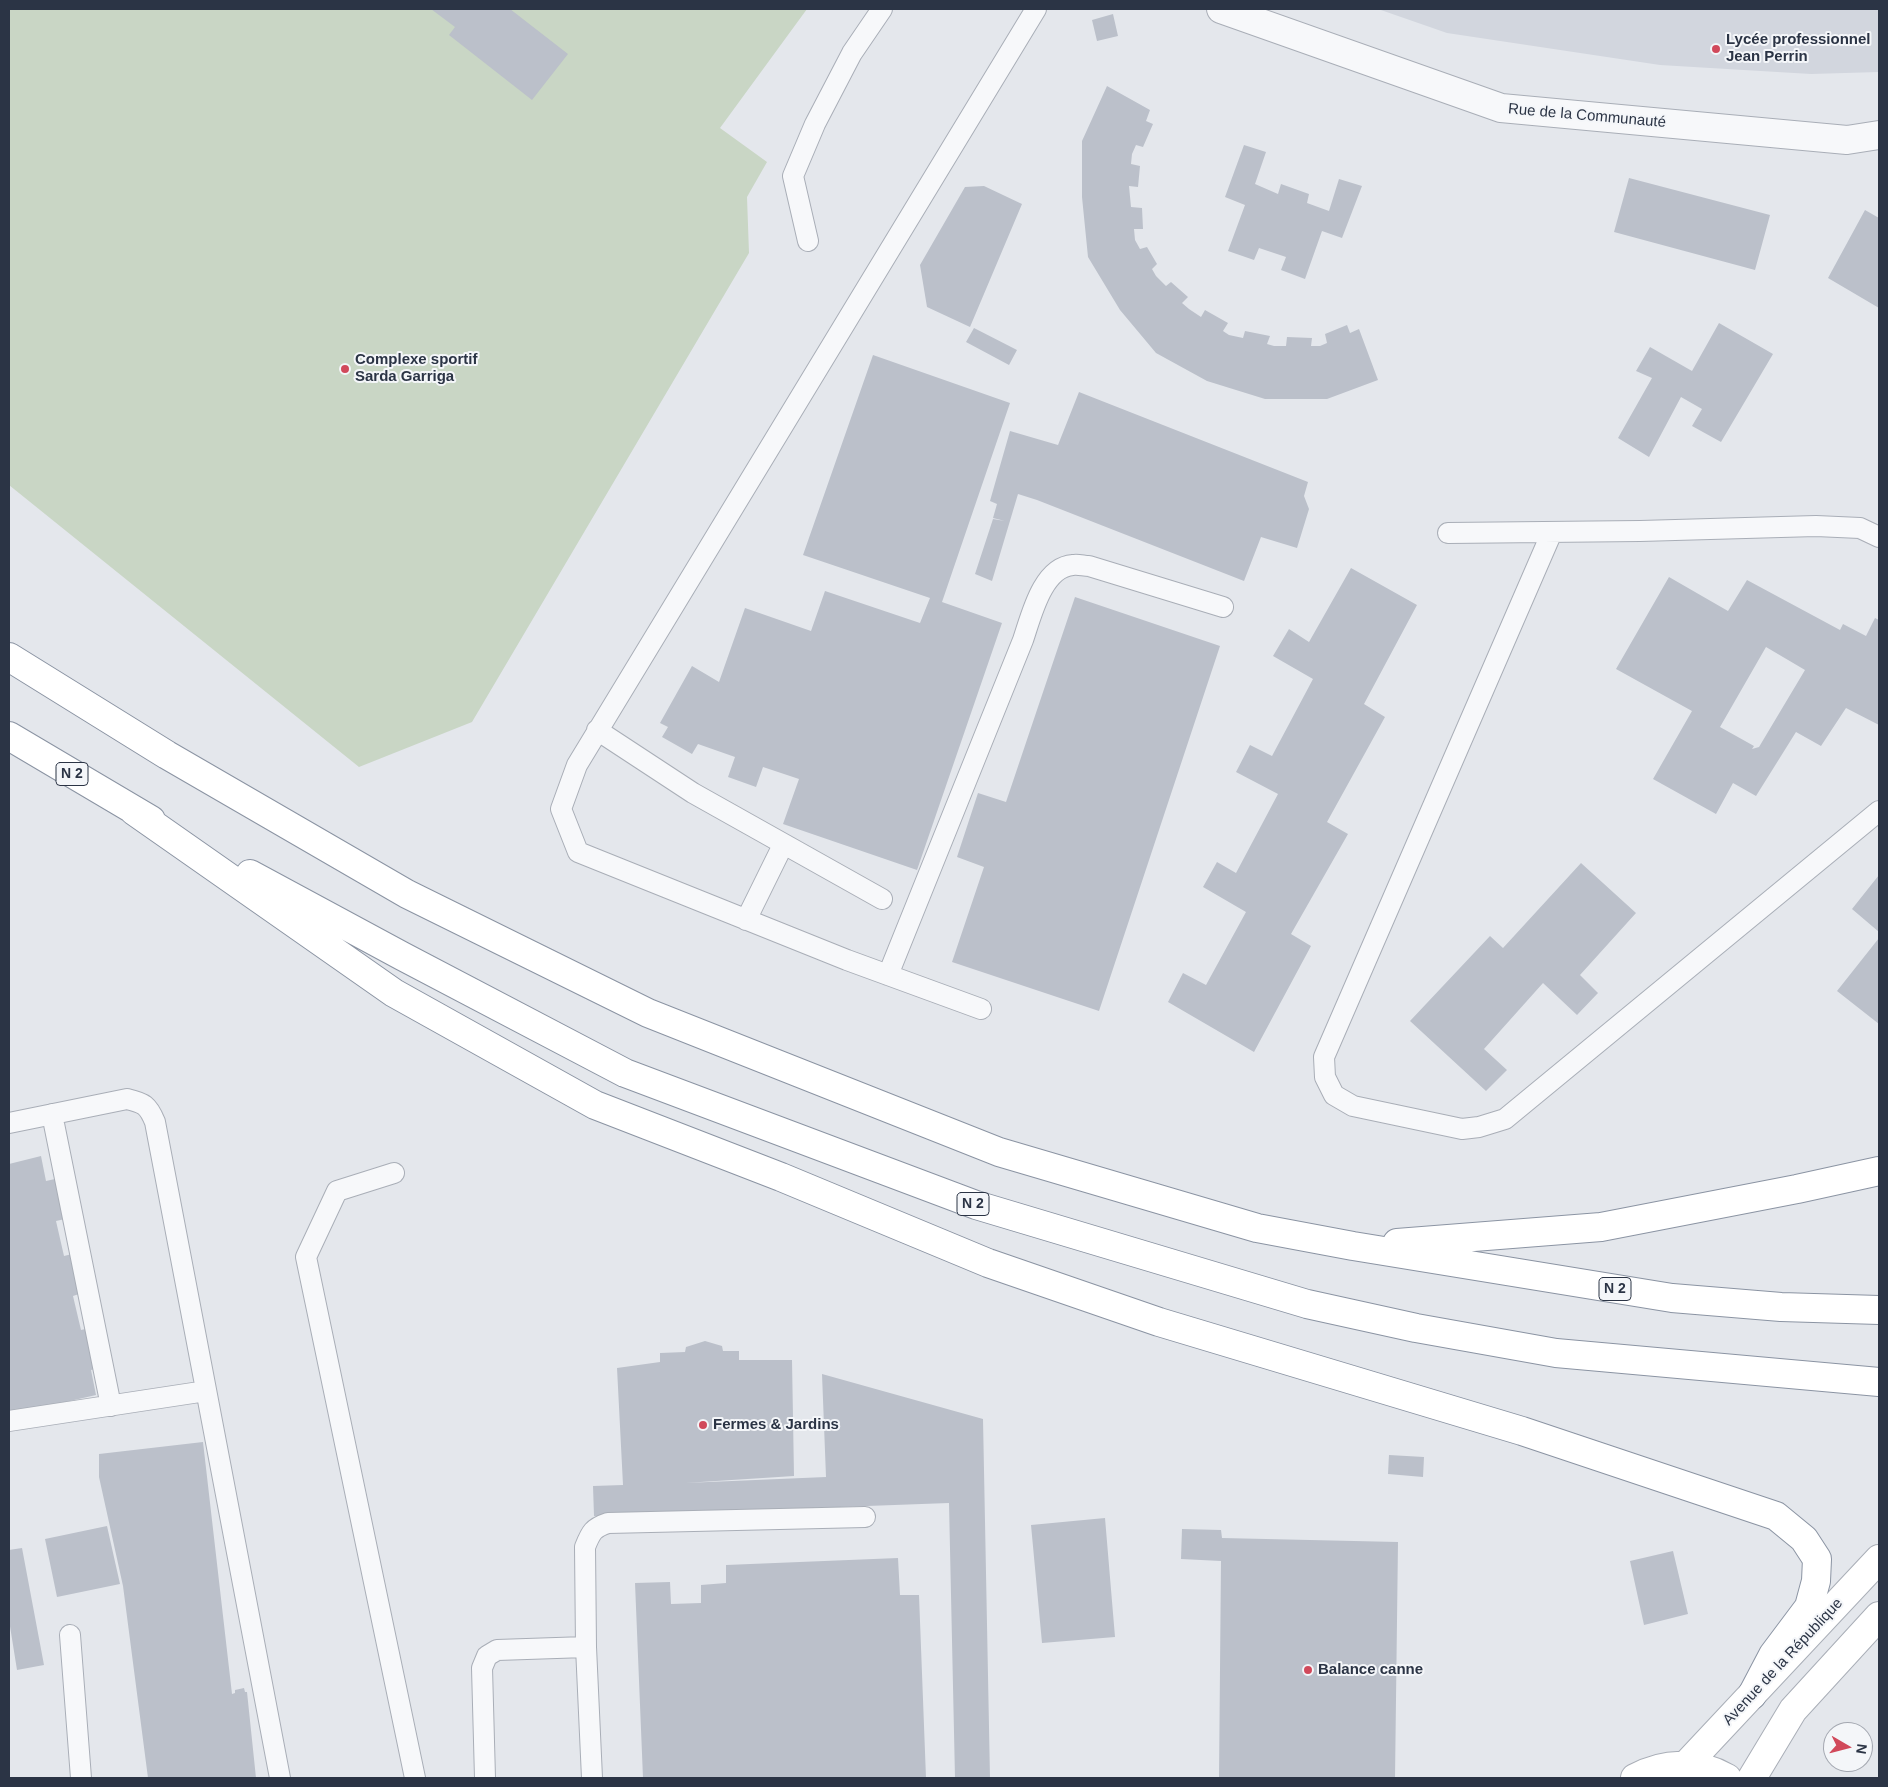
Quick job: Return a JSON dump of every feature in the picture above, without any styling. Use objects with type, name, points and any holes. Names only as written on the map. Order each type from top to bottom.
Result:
[{"type":"main road","name":"N 2","points":[[9,657],[167,755],[407,894],[648,1014],[999,1152],[1257,1228],[1353,1246],[1672,1298],[1782,1307],[1879,1310]]},
{"type":"main road","name":"N 2","points":[[9,736],[134,811],[402,956],[625,1073],[976,1205],[1308,1304],[1416,1328],[1556,1353],[1879,1382]]},
{"type":"main road","points":[[134,811],[394,993],[595,1105],[781,1177],[988,1262],[1150,1319],[1522,1430],[1776,1516],[1804,1539],[1817,1559],[1816,1581],[1809,1607],[1773,1655],[1752,1695]]},
{"type":"main road","points":[[1353,1246],[1601,1227],[1879,1171]]},
{"type":"main road","name":"Avenue de la République","points":[[1686,1765],[1879,1559]]},
{"type":"main road","points":[[1752,1778],[1793,1710],[1879,1616]]},
{"type":"main road","points":[[1635,1778],[1647,1771],[1666,1766],[1686,1765],[1702,1768],[1727,1778]]},
{"type":"street","name":"Rue de la Communauté","points":[[1221,9],[1251,14],[1500,108],[1847,140],[1879,135]]},
{"type":"street","points":[[1848,1650],[1879,1636]]},
{"type":"lane","points":[[808,241],[793,176],[816,124],[852,52],[882,9]]},
{"type":"lane","points":[[981,1009],[746,920],[578,852],[561,809],[577,765],[597,730],[1036,9]]},
{"type":"lane","points":[[1448,533],[1816,526],[1860,528],[1879,537]]},
{"type":"lane","points":[[1552,532],[1324,1058],[1325,1077],[1334,1095],[1353,1106],[1462,1129],[1479,1127],[1505,1119],[1879,811]]},
{"type":"lane","points":[[888,975],[1023,640],[1041,589],[1055,572],[1071,565],[1089,566],[1223,608]]},
{"type":"lane","points":[[597,730],[693,793],[882,899]]},
{"type":"lane","points":[[746,920],[783,845]]},
{"type":"lane","points":[[9,1123],[127,1099],[142,1102],[150,1110],[155,1122],[280,1778]]},
{"type":"lane","points":[[52,1114],[110,1406]]},
{"type":"lane","points":[[394,1173],[337,1191],[306,1257],[415,1778]]},
{"type":"lane","points":[[9,1421],[206,1391]]},
{"type":"lane","points":[[592,1778],[586,1647],[585,1547],[590,1535],[597,1527],[608,1523],[865,1517]]},
{"type":"lane","points":[[70,1635],[81,1778]]},
{"type":"lane","points":[[485,1778],[482,1668],[487,1656],[497,1650],[586,1647]]},
{"type":"shaded area","name":"Lycée professionnel Jean Perrin","points":[[1378,9],[1879,9],[1879,72],[1811,74],[1660,65],[1447,33]]},
{"type":"green space","name":"Complexe sportif Sarda Garriga","points":[[9,9],[807,9],[720,128],[767,162],[747,197],[749,253],[472,722],[359,767],[9,485]]},
{"type":"building","points":[[431,9],[510,9],[568,54],[532,100],[449,35],[455,27]]},
{"type":"building","points":[[1113,14],[1118,36],[1097,41],[1092,20]]},
{"type":"building","points":[[1107,86],[1150,110],[1146,121],[1153,124],[1143,147],[1136,145],[1132,154],[1131,164],[1140,166],[1138,187],[1129,186],[1131,207],[1142,208],[1143,229],[1134,229],[1135,240],[1140,249],[1147,247],[1157,264],[1152,269],[1156,276],[1166,286],[1171,282],[1188,297],[1182,303],[1201,317],[1205,310],[1228,323],[1223,331],[1229,335],[1243,338],[1245,331],[1270,336],[1267,344],[1274,346],[1286,346],[1287,337],[1312,338],[1311,346],[1320,346],[1327,343],[1325,334],[1347,325],[1350,333],[1359,329],[1378,380],[1327,399],[1265,399],[1207,381],[1156,353],[1120,310],[1088,257],[1082,197],[1082,141]]},
{"type":"building","points":[[1244,145],[1266,152],[1255,184],[1278,194],[1281,184],[1309,194],[1307,203],[1329,211],[1339,179],[1362,186],[1342,238],[1322,231],[1305,279],[1281,270],[1286,257],[1259,248],[1254,260],[1228,251],[1245,205],[1225,197]]},
{"type":"building","points":[[1629,178],[1770,215],[1755,270],[1614,232]]},
{"type":"building","points":[[984,186],[1022,204],[970,327],[927,307],[920,265],[965,187]]},
{"type":"building","points":[[1865,210],[1879,218],[1879,308],[1828,278]]},
{"type":"building","points":[[1719,323],[1773,354],[1721,442],[1692,426],[1702,409],[1681,397],[1649,457],[1618,438],[1652,378],[1636,371],[1650,347],[1692,371]]},
{"type":"building","points":[[974,328],[1017,350],[1009,365],[966,342]]},
{"type":"building","points":[[873,355],[1010,403],[942,602],[1002,623],[917,870],[783,824],[799,779],[763,767],[756,787],[728,777],[735,757],[698,744],[692,754],[662,737],[668,727],[660,723],[692,666],[719,682],[745,608],[811,631],[825,591],[920,623],[930,598],[803,555]]},
{"type":"building","points":[[1079,392],[1308,482],[1304,496],[1309,509],[1297,548],[1261,537],[1244,581],[1018,494],[992,581],[975,574],[993,519],[1005,521],[993,518],[997,504],[990,501],[1010,431],[1058,445]]},
{"type":"building","points":[[1351,568],[1417,605],[1364,704],[1385,717],[1327,822],[1348,834],[1291,934],[1311,946],[1254,1052],[1168,1002],[1183,973],[1206,985],[1246,912],[1203,887],[1217,862],[1236,873],[1278,794],[1236,772],[1250,745],[1272,756],[1313,679],[1273,656],[1289,629],[1309,642]]},
{"type":"building","points":[[1669,577],[1728,611],[1747,580],[1840,630],[1843,624],[1866,636],[1875,618],[1879,620],[1879,725],[1846,708],[1821,746],[1796,732],[1756,796],[1733,783],[1716,814],[1653,779],[1692,711],[1616,669]],"holes":[[[1766,647],[1805,670],[1759,747],[1752,749],[1754,746],[1720,727]]]},
{"type":"building","points":[[1075,597],[1220,646],[1099,1011],[952,962],[984,867],[957,857],[978,793],[1006,802]]},
{"type":"building","points":[[1581,863],[1636,913],[1580,975],[1598,993],[1577,1015],[1543,983],[1484,1049],[1507,1070],[1486,1091],[1410,1021],[1490,936],[1503,948]]},
{"type":"building","points":[[1879,875],[1879,932],[1852,909]]},
{"type":"building","points":[[1879,938],[1879,1024],[1837,991]]},
{"type":"building","points":[[41,1156],[46,1181],[55,1179],[65,1219],[56,1221],[64,1256],[72,1254],[82,1293],[73,1296],[81,1330],[90,1328],[99,1368],[91,1370],[96,1395],[9,1415],[9,1164]]},
{"type":"building","points":[[705,1341],[722,1346],[723,1351],[739,1351],[739,1360],[792,1360],[794,1476],[685,1483],[826,1477],[822,1374],[983,1419],[990,1778],[955,1778],[949,1503],[594,1516],[593,1486],[623,1485],[617,1368],[660,1362],[660,1353],[685,1352],[686,1347]]},
{"type":"building","points":[[203,1442],[232,1694],[235,1693],[235,1690],[244,1688],[245,1692],[247,1692],[256,1778],[148,1778],[123,1586],[99,1477],[99,1454]]},
{"type":"building","points":[[1389,1455],[1424,1457],[1423,1477],[1388,1474]]},
{"type":"building","points":[[1105,1518],[1115,1637],[1042,1643],[1031,1525]]},
{"type":"building","points":[[107,1526],[120,1584],[57,1597],[45,1539]]},
{"type":"building","name":"Balance canne","points":[[1182,1529],[1221,1530],[1222,1538],[1398,1542],[1395,1778],[1219,1778],[1221,1561],[1181,1559]]},
{"type":"building","points":[[22,1548],[44,1665],[17,1670],[9,1620],[9,1550]]},
{"type":"building","points":[[1673,1551],[1688,1614],[1644,1625],[1630,1561]]},
{"type":"building","points":[[898,1558],[900,1595],[919,1595],[926,1778],[643,1778],[635,1583],[670,1582],[671,1604],[701,1603],[701,1585],[726,1583],[726,1565]]},
{"type":"place","name":"Lycée professionnel Jean Perrin","points":[[1716,49]]},
{"type":"place","name":"Complexe sportif Sarda Garriga","points":[[345,369]]},
{"type":"place","name":"Fermes & Jardins","points":[[703,1425]]},
{"type":"place","name":"Balance canne","points":[[1308,1670]]}]
